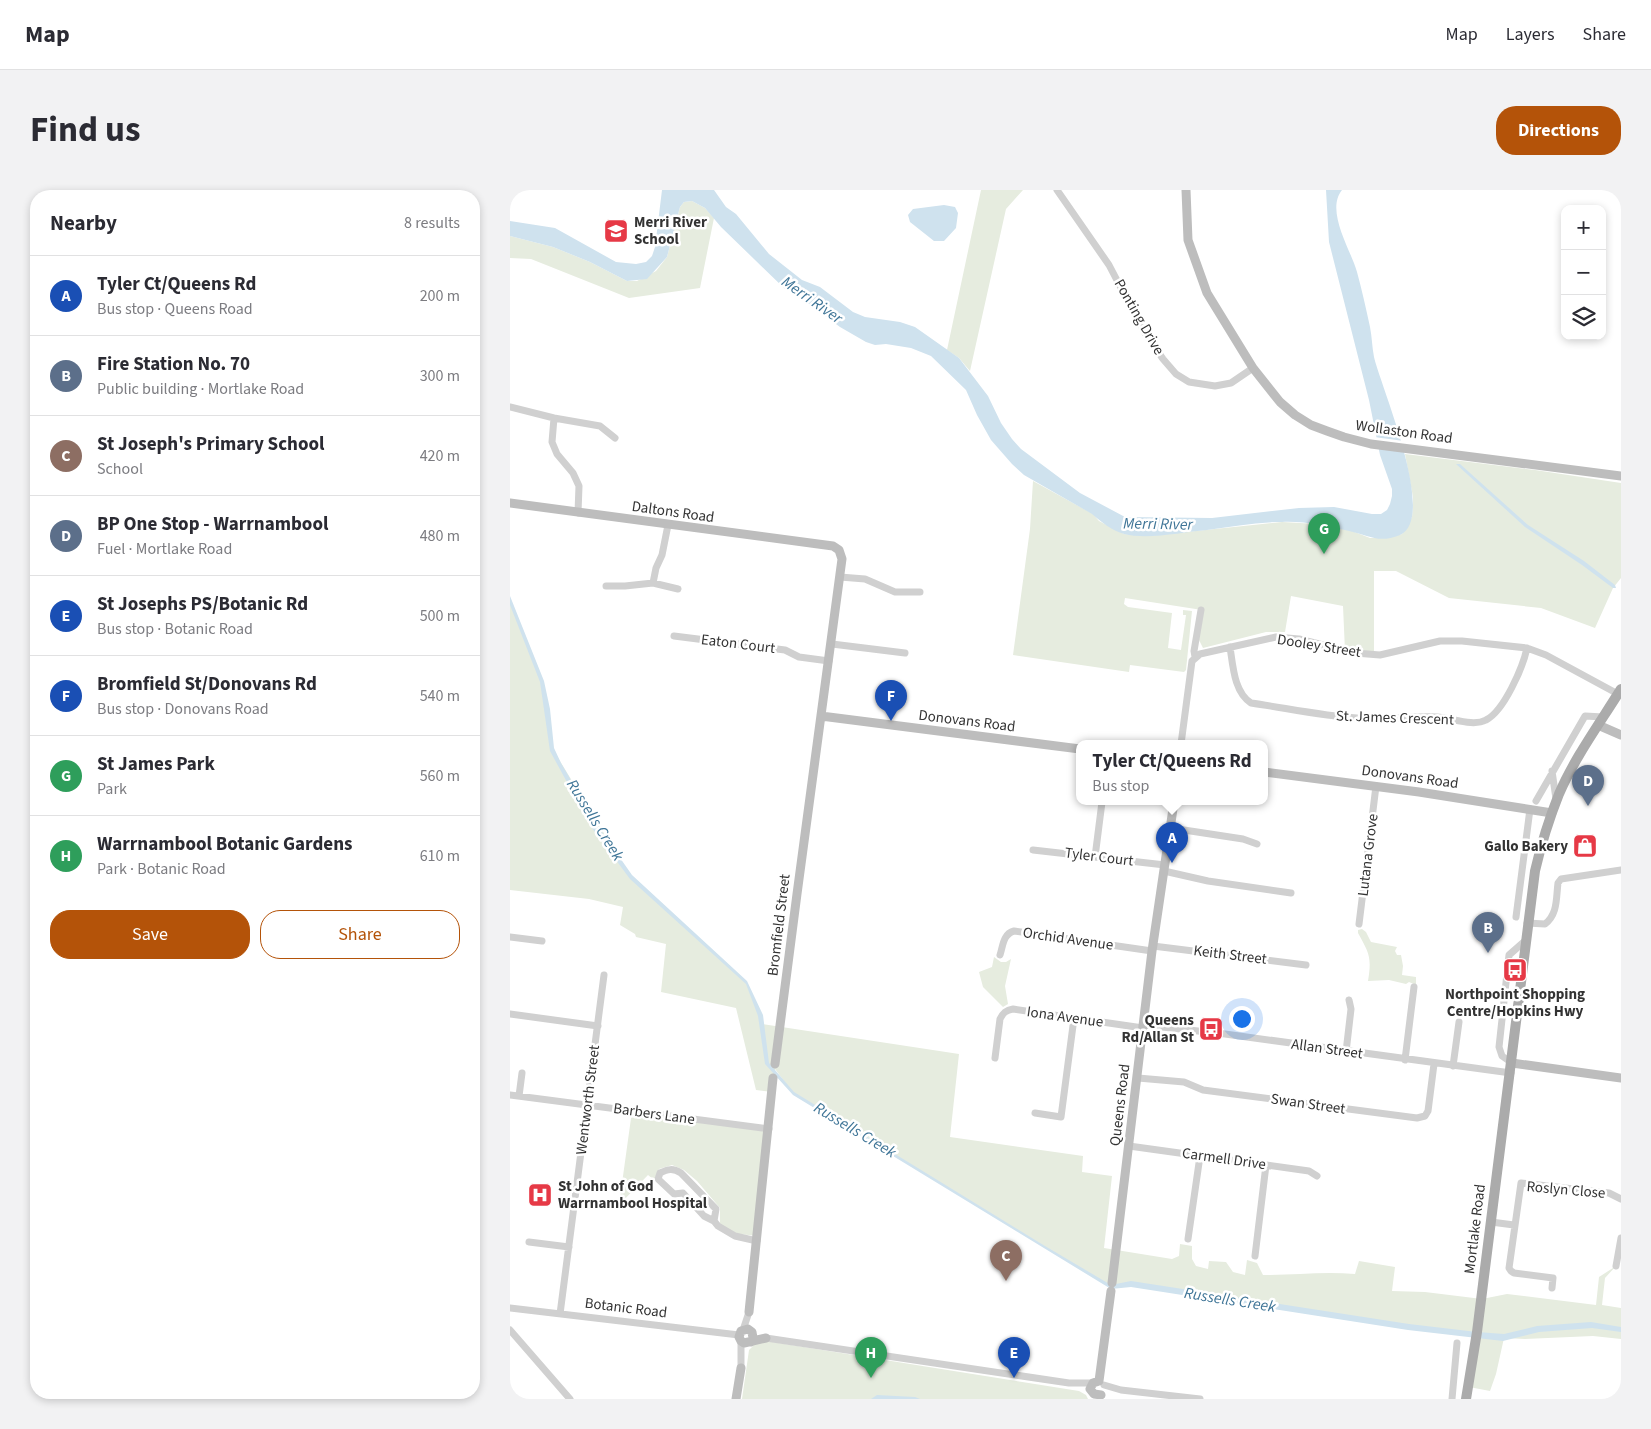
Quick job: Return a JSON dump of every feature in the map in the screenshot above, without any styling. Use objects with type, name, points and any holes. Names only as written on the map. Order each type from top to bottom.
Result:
[{"type":"main road","name":"Mortlake Road","points":[[1466,1399],[1477,1338],[1527,923],[1535,871],[1552,813],[1568,776],[1619,691]]},
{"type":"street","name":"Ponting Drive","points":[[1057,190],[1109,265],[1143,330],[1176,374],[1190,382],[1215,386],[1231,383],[1253,368]]},
{"type":"street","name":"Wollaston Road","points":[[1186,190],[1188,240],[1207,293],[1253,368],[1280,402],[1295,415],[1311,425],[1371,444],[1621,476]]},
{"type":"street","points":[[510,407],[554,418],[600,426],[615,438]]},
{"type":"street","points":[[554,418],[552,442],[557,454],[573,473],[579,486],[578,513]]},
{"type":"street","name":"Daltons Road","points":[[510,504],[833,546]]},
{"type":"street","points":[[653,583],[656,568],[662,555],[668,525]]},
{"type":"street","name":"Bromfield Street","points":[[736,1399],[749,1312],[773,1078],[840,577],[842,559],[839,550],[833,546]]},
{"type":"street","points":[[840,577],[865,580],[895,592],[920,592]]},
{"type":"street","points":[[606,586],[653,583],[678,589]]},
{"type":"street","points":[[1182,740],[1200,610]]},
{"type":"street","name":"Eaton Court","points":[[674,636],[785,650],[799,657],[830,661]]},
{"type":"street","name":"Dooley Street","points":[[1194,659],[1200,654],[1276,637],[1299,639],[1355,653],[1374,654],[1408,649],[1440,641],[1462,641],[1527,648],[1546,655],[1619,691]]},
{"type":"street","points":[[832,644],[905,653]]},
{"type":"street","name":"St. James Crescent","points":[[1230,647],[1239,689],[1243,698],[1251,703],[1354,718],[1426,717],[1450,718],[1475,723],[1485,721],[1493,715],[1504,700],[1515,684],[1527,648]]},
{"type":"street","name":"Donovans Road","points":[[821,716],[1076,748]]},
{"type":"street","points":[[1516,917],[1533,805],[1552,770],[1585,716],[1600,721],[1621,735]]},
{"type":"street","name":"Mortlake Road","points":[[1552,770],[1556,802]]},
{"type":"street","name":"Donovans Road","points":[[1268,772],[1533,805],[1552,813]]},
{"type":"street","name":"Lutana Grove","points":[[1359,924],[1376,786]]},
{"type":"street","points":[[1095,857],[1102,805]]},
{"type":"street","name":"Queens Road","points":[[1098,1391],[1153,948],[1174,805]]},
{"type":"street","points":[[1170,828],[1243,839],[1257,844]]},
{"type":"street","name":"Tyler Court","points":[[1033,850],[1165,868],[1208,881],[1292,893]]},
{"type":"street","points":[[1527,923],[1545,924],[1551,920],[1554,914],[1558,883],[1561,879],[1621,870]]},
{"type":"street","name":"Orchid Avenue","points":[[1000,955],[1005,937],[1009,932],[1014,931],[1153,948]]},
{"type":"street","points":[[510,937],[542,941]]},
{"type":"street","points":[[1525,942],[1509,955],[1499,1047],[1502,1056],[1511,1068],[1621,1078]]},
{"type":"street","name":"Keith Street","points":[[1153,948],[1306,965]]},
{"type":"street","name":"Wentworth Street","points":[[560,1314],[604,975]]},
{"type":"street","points":[[1405,1060],[1416,986]]},
{"type":"street","points":[[1346,1052],[1351,1009],[1349,1000]]},
{"type":"street","name":"Iona Avenue","points":[[995,1058],[1000,1019],[1007,1010],[1013,1009],[1144,1026]]},
{"type":"street","points":[[510,1014],[598,1026]]},
{"type":"street","points":[[1035,1113],[1061,1116],[1074,1018]]},
{"type":"street","points":[[1453,1066],[1459,1022]]},
{"type":"street","name":"Allan Street","points":[[1144,1026],[1225,1034],[1434,1064],[1511,1068]]},
{"type":"street","name":"Swan Street","points":[[1138,1078],[1184,1082],[1204,1090],[1417,1118],[1425,1116],[1428,1111],[1434,1064]]},
{"type":"street","points":[[519,1096],[522,1073]]},
{"type":"street","name":"Barbers Lane","points":[[510,1095],[769,1129]]},
{"type":"street","name":"Carmell Drive","points":[[1129,1146],[1309,1171],[1317,1176]]},
{"type":"street","points":[[1188,1239],[1200,1156]]},
{"type":"street","points":[[1255,1256],[1266,1165]]},
{"type":"street","points":[[691,1183],[683,1193],[674,1194],[658,1178],[660,1173],[668,1170],[675,1169],[681,1173],[691,1183],[716,1209],[714,1221]]},
{"type":"street","name":"Roslyn Close","points":[[1552,1288],[1553,1275],[1516,1274],[1509,1268],[1521,1183],[1610,1193],[1621,1199]]},
{"type":"street","points":[[683,1193],[704,1216],[714,1221],[718,1226],[735,1236],[757,1240]]},
{"type":"street","points":[[1491,1222],[1514,1225]]},
{"type":"street","points":[[1616,1266],[1621,1238]]},
{"type":"street","points":[[529,1242],[569,1247]]},
{"type":"street","name":"Botanic Road","points":[[510,1308],[766,1338],[1069,1383],[1098,1391],[1121,1390],[1200,1399]]},
{"type":"street","points":[[510,1330],[570,1399]]},
{"type":"street","points":[[1452,1399],[1457,1343]]},
{"type":"shaded area","points":[[981,190],[1023,190],[1006,209],[970,371],[959,358],[947,350]]},
{"type":"shaded area","points":[[692,201],[705,208],[714,218],[700,288],[629,298],[531,259],[510,258],[510,236],[553,247],[590,262],[627,281],[637,281],[656,271],[667,257],[680,207],[684,202]]},
{"type":"shaded area","points":[[1405,454],[1621,483],[1621,578],[1613,588],[1595,628],[1541,608],[1449,598],[1396,571],[1374,571],[1374,654],[1345,651],[1343,606],[1291,596],[1285,632],[1266,632],[1203,648],[1199,640],[1202,610],[1125,598],[1124,604],[1128,607],[1172,613],[1168,648],[1181,650],[1186,615],[1183,615],[1183,610],[1192,611],[1186,670],[1184,672],[1130,665],[1129,672],[1013,655],[1030,529],[1033,481],[1093,514],[1099,521],[1124,534],[1148,536],[1282,522],[1318,524],[1352,531],[1370,538],[1386,538],[1402,534],[1412,517],[1413,497]]},
{"type":"shaded area","points":[[510,601],[543,681],[552,748],[630,876],[746,982],[762,1024],[959,1054],[950,1137],[1083,1156],[1082,1172],[1112,1176],[1104,1248],[1172,1259],[1179,1256],[1180,1244],[1192,1246],[1192,1259],[1196,1266],[1208,1269],[1209,1261],[1226,1262],[1233,1272],[1245,1275],[1247,1260],[1257,1263],[1263,1275],[1355,1274],[1359,1261],[1395,1267],[1392,1291],[1425,1292],[1482,1299],[1507,1294],[1596,1305],[1599,1277],[1616,1266],[1605,1278],[1602,1305],[1621,1308],[1621,1339],[1593,1336],[1504,1338],[1490,1391],[1469,1387],[1477,1336],[1130,1284],[1111,1287],[793,1093],[775,1069],[772,1092],[756,1090],[736,1008],[661,992],[666,944],[636,937],[635,934],[620,925],[623,907],[589,899],[510,890]]},
{"type":"shaded area","points":[[1362,929],[1366,932],[1371,942],[1397,947],[1395,951],[1397,955],[1401,955],[1402,975],[1416,977],[1416,985],[1409,982],[1406,984],[1389,980],[1368,981],[1369,956],[1358,933],[1358,930]]},
{"type":"shaded area","points":[[994,957],[1001,962],[1011,959],[1005,986],[1008,1004],[1003,1007],[983,987],[979,972],[992,967]]},
{"type":"shaded area","points":[[632,1111],[769,1129],[757,1236],[731,1233],[720,1224],[720,1208],[697,1181],[684,1170],[672,1165],[659,1169],[654,1180],[648,1175],[619,1205]]},
{"type":"shaded area","points":[[766,1341],[1079,1391],[1086,1395],[1088,1399],[742,1399],[749,1350],[756,1343]]},
{"type":"water","name":"Merri River","points":[[662,190],[714,190],[726,207],[736,214],[769,254],[802,280],[820,287],[853,312],[865,317],[900,322],[915,327],[959,358],[988,396],[1001,423],[1012,439],[1021,449],[1080,493],[1125,517],[1212,518],[1299,508],[1334,507],[1381,514],[1387,510],[1390,504],[1392,489],[1380,455],[1369,400],[1329,242],[1326,190],[1342,190],[1336,209],[1338,219],[1357,272],[1370,327],[1374,357],[1404,451],[1413,504],[1410,524],[1400,535],[1386,539],[1308,523],[1291,522],[1273,522],[1154,536],[1133,536],[1120,533],[1092,514],[1024,475],[1012,464],[991,440],[966,390],[931,356],[911,348],[886,344],[875,345],[840,327],[798,296],[785,289],[721,227],[705,208],[692,201],[684,202],[680,207],[667,257],[647,279],[627,281],[590,262],[553,247],[510,236],[510,221],[555,228],[616,262],[636,264],[646,262],[652,256],[655,247]]},
{"type":"water","points":[[944,205],[955,207],[958,213],[956,228],[944,241],[934,241],[910,222],[908,215],[913,209]]},
{"type":"water","points":[[1456,464],[1460,464],[1528,525],[1584,561],[1615,585],[1616,588],[1613,588],[1525,527]]},
{"type":"water","name":"Russells Creek","points":[[510,596],[544,681],[550,709],[554,748],[561,763],[597,825],[632,875],[747,981],[763,1015],[769,1063],[794,1092],[1111,1285],[1131,1281],[1409,1324],[1477,1332],[1504,1334],[1537,1326],[1591,1322],[1621,1327],[1621,1332],[1592,1328],[1539,1332],[1503,1341],[1408,1330],[1131,1287],[1111,1289],[793,1095],[765,1064],[758,1016],[746,984],[630,879],[592,828],[550,751],[540,682],[510,605]]},
{"type":"water","points":[[877,1395],[915,1397],[920,1399],[871,1399]]},
{"type":"pier","points":[[1374,437],[1404,441],[1406,450],[1376,447]]},
{"type":"place","name":"Merri River School","points":[[616,231]]},
{"type":"place","name":"St James Park","points":[[1324,554]]},
{"type":"place","name":"Bromfield St/Donovans Rd","points":[[891,721]]},
{"type":"place","name":"BP One Stop - Warrnambool","points":[[1588,806]]},
{"type":"place","name":"Gallo Bakery","points":[[1585,846]]},
{"type":"place","name":"Tyler Ct/Queens Rd","points":[[1172,863]]},
{"type":"place","name":"Fire Station No. 70","points":[[1488,953]]},
{"type":"place","name":"Northpoint Shopping Centre/Hopkins Hwy","points":[[1515,970]]},
{"type":"place","name":"Queens Rd/Allan St","points":[[1211,1029]]},
{"type":"place","name":"St John of God Warrnambool Hospital","points":[[540,1195]]},
{"type":"place","name":"St Joseph's Primary School","points":[[1006,1281]]},
{"type":"place","name":"Warrnambool Botanic Gardens","points":[[871,1378]]},
{"type":"place","name":"St Josephs PS/Botanic Rd","points":[[1014,1378]]}]
